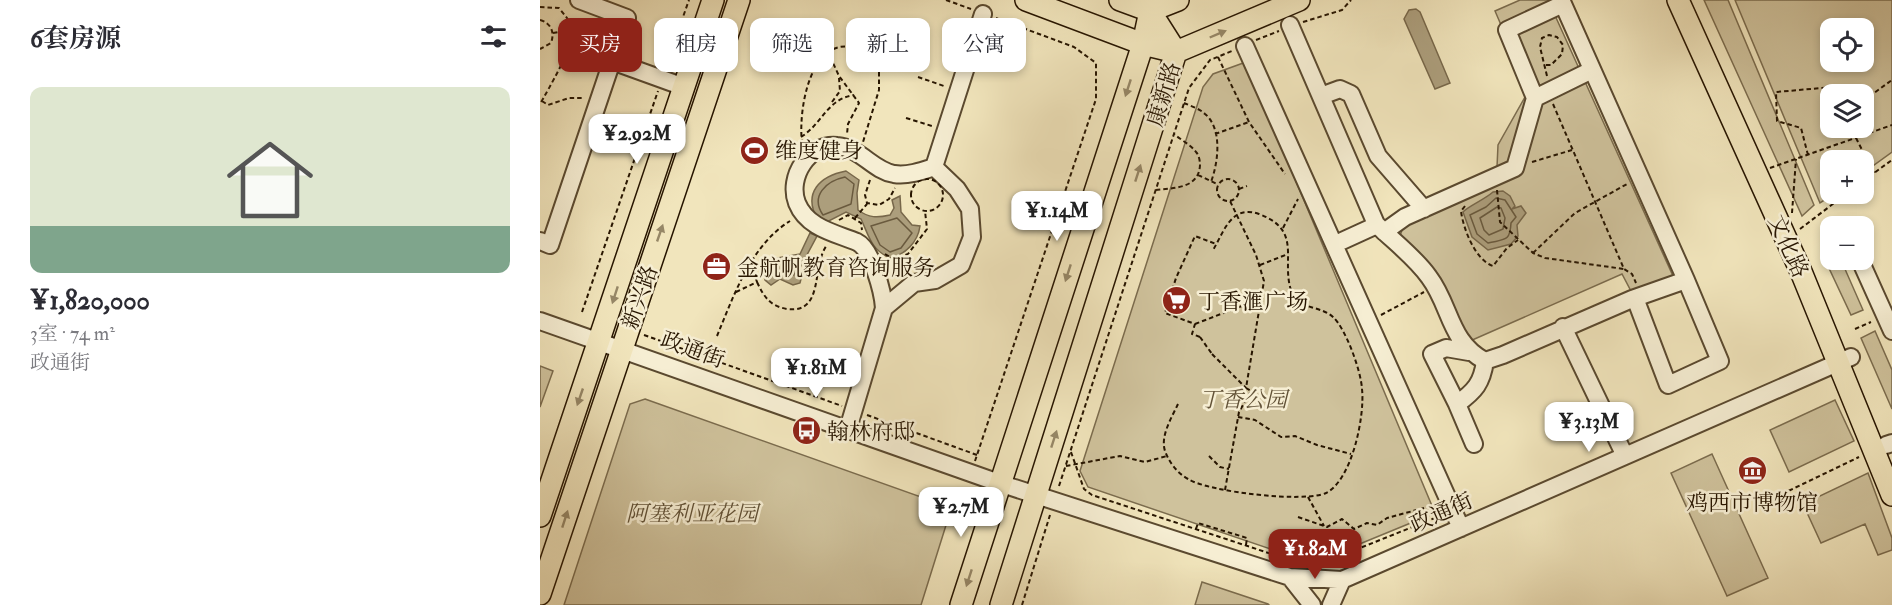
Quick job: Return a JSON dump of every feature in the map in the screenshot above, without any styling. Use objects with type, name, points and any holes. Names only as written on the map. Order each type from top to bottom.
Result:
[{"type":"main road","name":"新兴路","points":[[540,516],[713,0]]},
{"type":"main road","name":"新兴路","points":[[540,594],[739,0]]},
{"type":"main road","points":[[1026,0],[1143,44],[1176,52],[1299,0]]},
{"type":"main road","points":[[1120,0],[1150,11],[1178,0]]},
{"type":"main road","name":"文化路","points":[[1678,0],[1802,274],[1890,449]]},
{"type":"main road","name":"文化路","points":[[1692,0],[1795,224],[1892,495]]},
{"type":"main road","name":"康新路","points":[[961,605],[1143,44],[1150,11]]},
{"type":"main road","name":"康新路","points":[[1001,605],[1045,497],[1176,52],[1150,11]]},
{"type":"street","points":[[579,0],[627,18]]},
{"type":"street","points":[[1541,95],[1507,30],[1563,4],[1720,361],[1668,385],[1635,298]]},
{"type":"street","points":[[934,166],[983,14]]},
{"type":"street","points":[[1290,26],[1380,228],[1430,277],[1469,352]]},
{"type":"street","points":[[1245,45],[1461,528]]},
{"type":"street","points":[[1342,241],[1380,228],[1515,168],[1541,95],[1592,70]]},
{"type":"street","points":[[540,241],[550,245],[608,72]]},
{"type":"street","points":[[641,72],[684,87]]},
{"type":"street","points":[[1321,96],[1340,89],[1351,94],[1378,156],[1424,208]]},
{"type":"street","points":[[848,429],[884,308],[878,276],[859,243],[835,234],[811,220],[797,202],[795,180],[803,160],[817,150],[835,146],[852,150],[880,169],[895,174],[915,173],[934,166]]},
{"type":"street","points":[[884,308],[914,283],[935,280],[961,265],[972,237],[970,209],[957,189],[934,166]]},
{"type":"street","points":[[1865,270],[1892,332]]},
{"type":"street","points":[[1485,361],[1563,327],[1686,280]]},
{"type":"street","name":"政通街","points":[[540,321],[999,483],[1295,570],[1342,580],[1844,359]]},
{"type":"street","points":[[1563,327],[1625,456]]},
{"type":"street","points":[[1474,444],[1432,354],[1446,348],[1469,352],[1485,361]]},
{"type":"street","points":[[1457,404],[1476,391],[1483,376],[1485,361]]},
{"type":"street","points":[[1295,570],[1312,605]]},
{"type":"street","points":[[1331,605],[1342,580]]},
{"type":"path","points":[[683,18],[689,0]]},
{"type":"path","points":[[946,0],[1074,47],[1096,63],[1096,99],[972,473]]},
{"type":"path","points":[[1022,605],[1045,497],[1066,466],[1190,88],[1210,60],[1290,26],[1342,10],[1352,0]]},
{"type":"path","points":[[593,18],[597,6]]},
{"type":"path","points":[[540,7],[559,8],[567,18]]},
{"type":"path","points":[[540,20],[550,25],[553,33],[550,43],[540,49]]},
{"type":"path","points":[[553,33],[558,32]]},
{"type":"path","points":[[1546,65],[1551,65],[1562,54],[1563,45],[1557,37],[1549,35],[1542,38],[1540,47],[1546,65],[1541,95],[1573,150],[1624,269]]},
{"type":"path","points":[[834,48],[843,45],[865,50],[879,62],[879,90],[852,150]]},
{"type":"path","points":[[1218,57],[1249,122],[1287,175]]},
{"type":"path","points":[[834,66],[859,103],[848,124],[852,150]]},
{"type":"path","points":[[558,69],[541,102],[548,105],[569,98],[583,98],[598,102]]},
{"type":"path","points":[[803,160],[799,128],[813,72]]},
{"type":"path","points":[[801,137],[808,133],[840,91],[839,76]]},
{"type":"path","points":[[918,77],[958,91]]},
{"type":"path","points":[[1874,93],[1892,80]]},
{"type":"path","points":[[1808,155],[1801,128],[1777,121],[1776,92],[1820,88]]},
{"type":"path","points":[[582,312],[658,89]]},
{"type":"path","points":[[830,105],[844,96],[854,94]]},
{"type":"path","points":[[1184,103],[1204,113],[1212,123],[1218,156],[1211,182]]},
{"type":"path","points":[[906,118],[946,130]]},
{"type":"path","points":[[1215,134],[1249,122]]},
{"type":"path","points":[[1874,132],[1892,125]]},
{"type":"path","points":[[1156,190],[1182,187],[1193,182],[1198,175],[1200,162],[1197,152],[1174,134]]},
{"type":"path","points":[[1769,169],[1856,138],[1862,150]]},
{"type":"path","points":[[1515,168],[1573,150]]},
{"type":"path","points":[[1795,224],[1796,159]]},
{"type":"path","points":[[1874,173],[1892,160]]},
{"type":"path","points":[[855,218],[867,203],[867,185],[880,169]]},
{"type":"path","points":[[1198,175],[1218,184],[1229,179],[1235,182],[1239,189],[1237,196],[1230,201]]},
{"type":"path","points":[[1533,253],[1575,213],[1639,177]]},
{"type":"path","points":[[922,180],[933,181],[940,188],[942,197],[938,206],[925,211],[915,206],[911,191],[922,180]]},
{"type":"path","points":[[1218,184],[1217,192],[1220,198],[1230,201],[1237,214],[1264,281],[1246,388]]},
{"type":"path","points":[[1474,185],[1479,200],[1465,206],[1461,211],[1466,237],[1485,263],[1493,266],[1507,248],[1518,240]]},
{"type":"path","points":[[1239,189],[1247,186]]},
{"type":"path","points":[[867,203],[879,205],[889,199],[894,188],[911,191]]},
{"type":"path","points":[[1497,190],[1500,222],[1533,253],[1545,258],[1624,269],[1632,274],[1640,293],[1635,298]]},
{"type":"path","points":[[1282,229],[1288,222],[1291,208],[1298,199],[1297,191]]},
{"type":"path","points":[[1795,224],[1829,204]]},
{"type":"path","points":[[859,243],[893,259],[908,254],[927,229],[925,211]]},
{"type":"path","points":[[1178,404],[1164,439],[1167,456],[1178,473],[1206,488],[1308,497],[1328,492],[1344,476],[1361,413],[1362,388],[1350,349],[1338,323],[1326,312],[1296,301],[1287,271],[1288,242],[1282,229],[1256,213],[1237,214],[1225,224],[1213,250]]},
{"type":"path","points":[[717,336],[751,263],[772,233],[790,221],[811,220]]},
{"type":"path","points":[[751,263],[765,299],[779,308],[795,310],[807,304],[815,295],[817,267],[824,249],[835,234]]},
{"type":"path","points":[[1216,245],[1195,236],[1176,278],[1165,314],[1195,324],[1260,299]]},
{"type":"path","points":[[1259,265],[1288,254]]},
{"type":"path","points":[[736,292],[757,282]]},
{"type":"path","points":[[1369,322],[1434,286]]},
{"type":"path","points":[[1855,329],[1885,315]]},
{"type":"path","points":[[1330,320],[1338,323]]},
{"type":"path","points":[[1195,324],[1192,334],[1200,337],[1212,354],[1251,391],[1238,417],[1226,490]]},
{"type":"path","points":[[644,335],[844,407]]},
{"type":"path","points":[[866,415],[977,455]]},
{"type":"path","points":[[1238,417],[1254,420],[1281,437],[1295,436],[1317,445],[1351,454]]},
{"type":"path","points":[[1071,450],[1084,489],[1092,495],[1246,546],[1295,570]]},
{"type":"path","points":[[1782,494],[1864,454]]},
{"type":"path","points":[[1066,466],[1120,456],[1144,462],[1167,456]]},
{"type":"path","points":[[1209,456],[1215,464],[1229,469]]},
{"type":"path","points":[[1308,497],[1324,526]]},
{"type":"path","points":[[1298,517],[1327,527],[1342,519],[1354,529],[1367,523],[1377,525],[1387,518],[1424,508]]},
{"type":"path","points":[[1318,564],[1336,559],[1453,510]]},
{"type":"path","points":[[1196,529],[1198,523],[1247,538],[1246,546]]},
{"type":"path","points":[[1330,539],[1336,559]]},
{"type":"green space","points":[[1520,0],[1548,0],[1673,276],[1631,291],[1622,274],[1470,341],[1400,236],[1405,221],[1497,167],[1498,145],[1529,90],[1495,11]]},
{"type":"green space","points":[[1704,0],[1728,0],[1814,205],[1802,216]]},
{"type":"green space","points":[[1735,0],[1892,0],[1892,152],[1874,165],[1874,150],[1820,150],[1820,203]]},
{"type":"green space","name":"丁香公园","points":[[1246,62],[1435,513],[1319,559],[1285,554],[1088,487],[1080,471],[1203,87],[1213,74]]},
{"type":"green space","points":[[1830,270],[1845,270],[1863,310],[1851,315]]},
{"type":"green space","points":[[1875,331],[1892,370],[1892,409],[1861,338]]},
{"type":"green space","points":[[540,366],[553,371],[540,407]]},
{"type":"green space","name":"阿塞利亚花园","points":[[645,399],[938,503],[947,522],[921,605],[564,605],[630,404]]},
{"type":"green space","points":[[1835,400],[1854,441],[1789,472],[1770,430]]},
{"type":"green space","points":[[1712,454],[1768,578],[1727,596],[1671,473]]},
{"type":"green space","points":[[1868,473],[1892,538],[1892,550],[1878,555],[1865,524],[1821,543],[1803,504]]},
{"type":"green space","points":[[1202,582],[1268,604],[1269,605],[1195,605]]},
{"type":"water","points":[[1416,9],[1420,12],[1450,83],[1435,89],[1404,19],[1409,10]]},
{"type":"water","points":[[846,171],[859,180],[858,210],[866,215],[877,217],[890,215],[894,208],[892,200],[900,196],[901,212],[912,225],[920,226],[917,237],[906,251],[890,258],[884,255],[871,242],[861,219],[846,212],[825,223],[818,220],[812,202],[816,187],[828,177]]},
{"type":"water","points":[[1503,191],[1510,196],[1515,206],[1512,209],[1521,206],[1526,213],[1517,225],[1518,236],[1511,244],[1488,250],[1472,237],[1463,212],[1493,192]]},
{"type":"water","points":[[810,233],[817,236],[800,268],[802,275],[800,283],[793,285],[780,279],[771,285],[765,280],[763,271],[772,259],[800,254]]},
{"type":"place","name":"维度健身","points":[[754,150]]},
{"type":"place","name":"金航帆教育咨询服务","points":[[716,267]]},
{"type":"place","name":"丁香滙广场","points":[[1177,301]]},
{"type":"place","name":"翰林府邸","points":[[806,431]]},
{"type":"place","name":"鸡西市博物馆","points":[[1752,470]]}]
